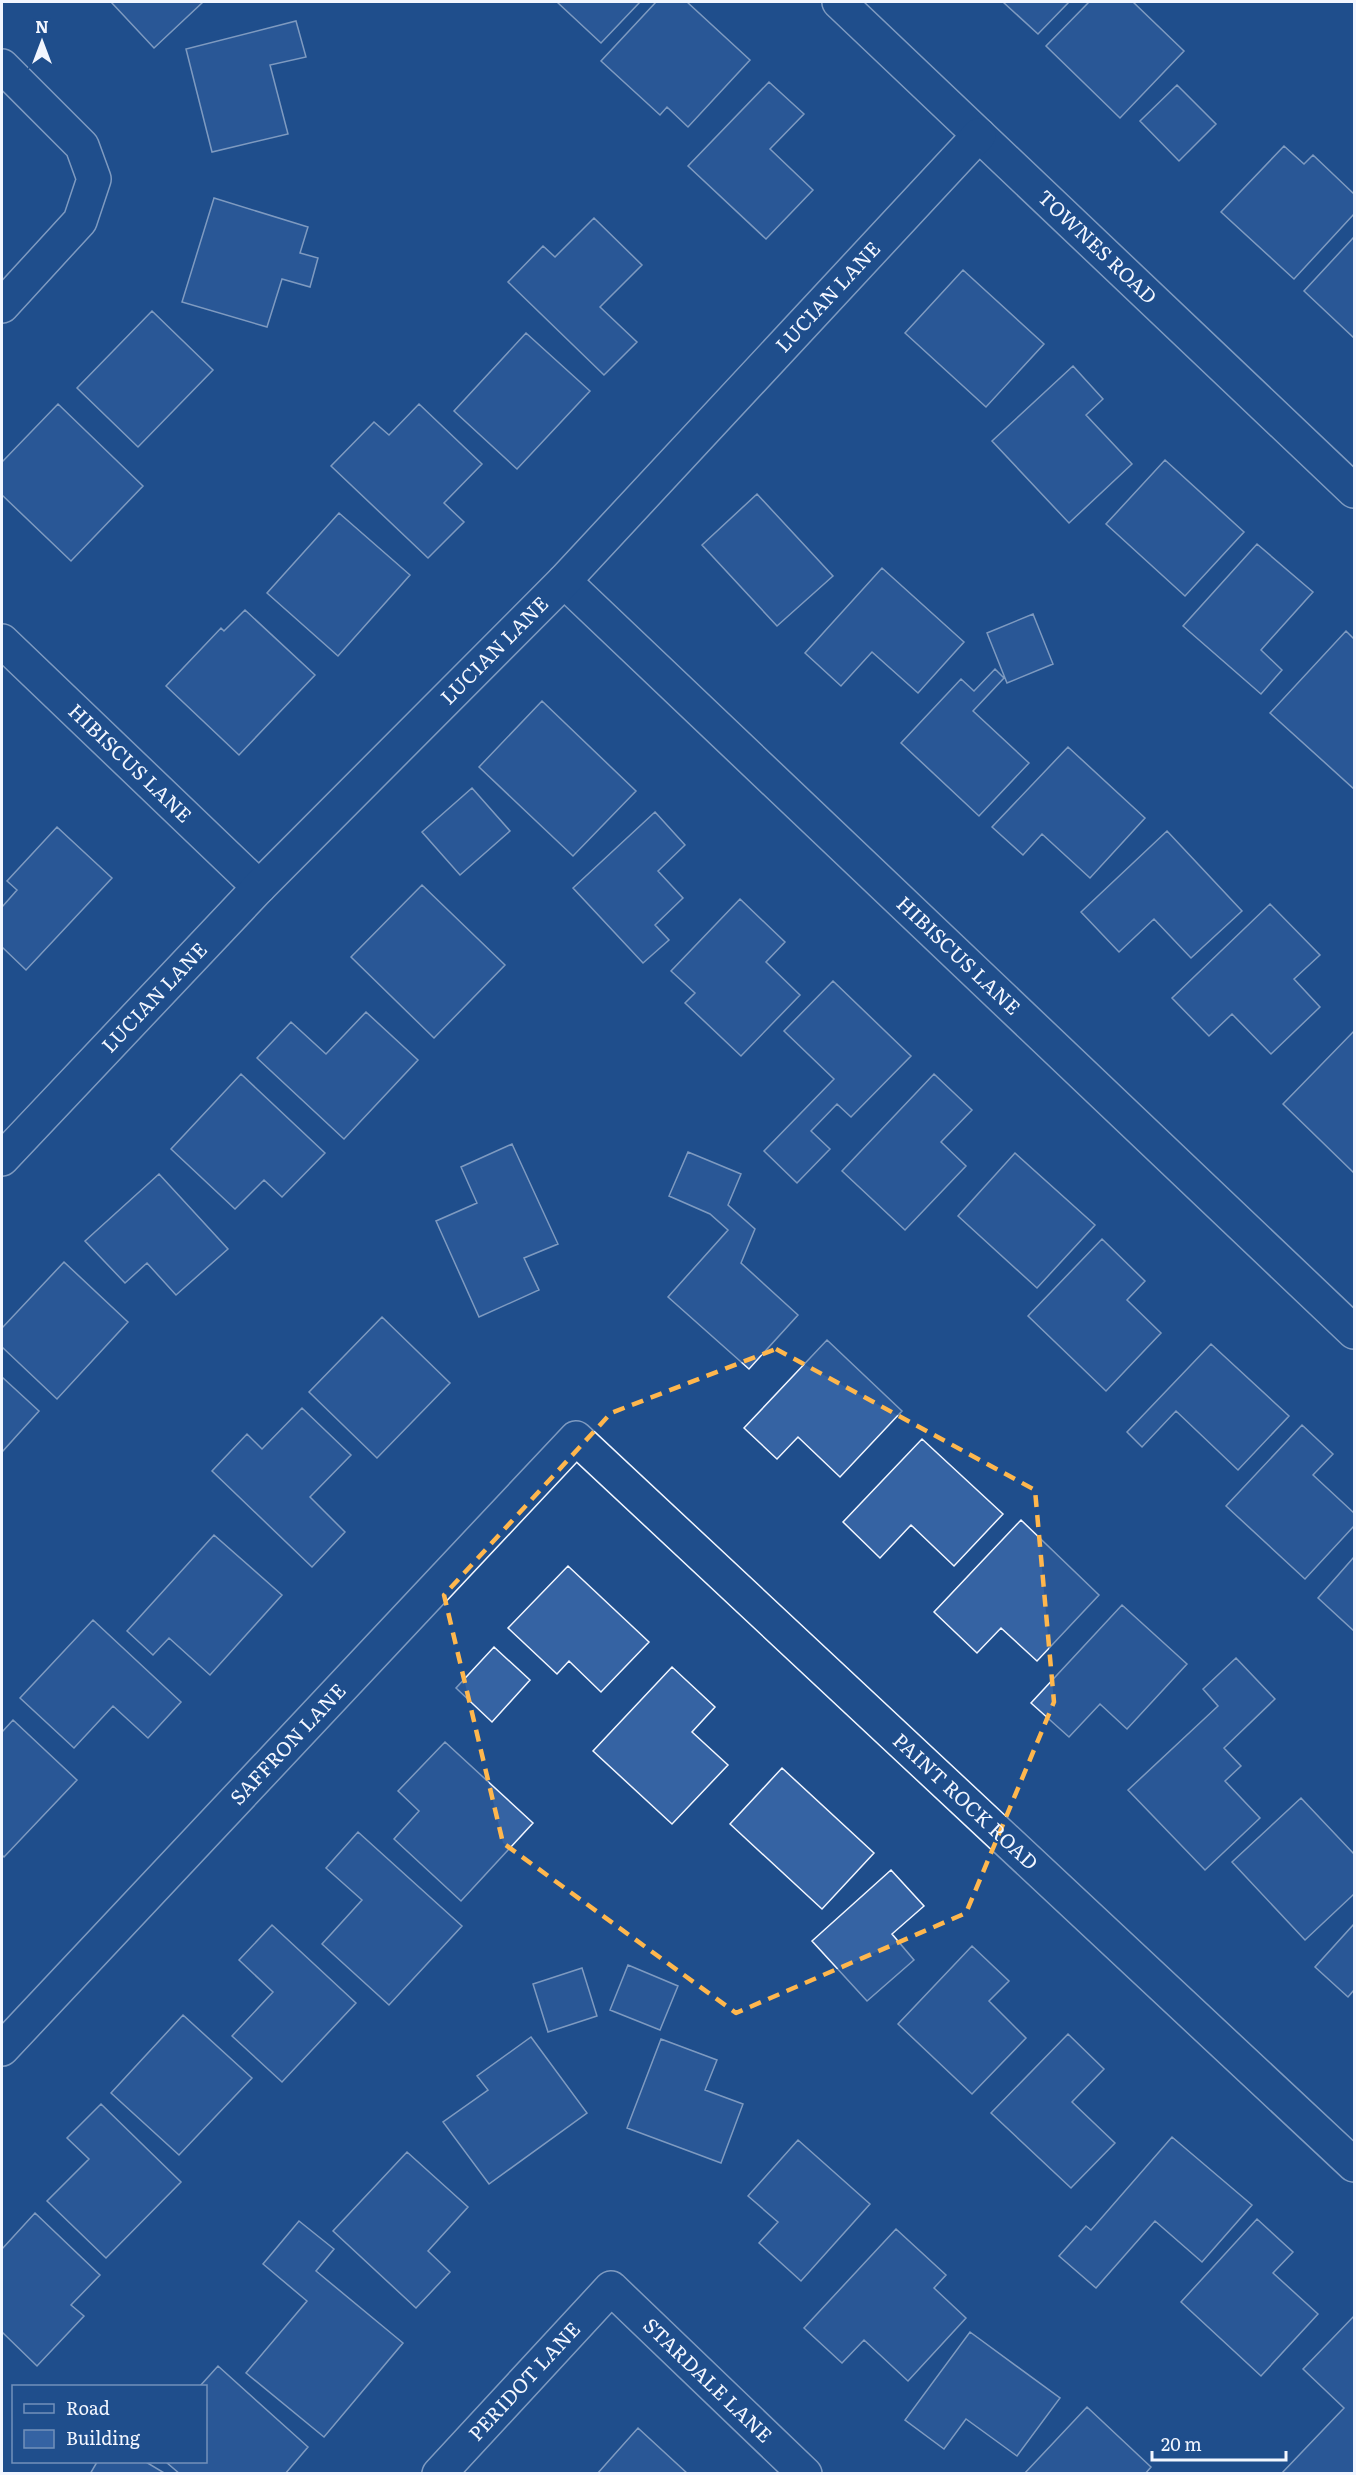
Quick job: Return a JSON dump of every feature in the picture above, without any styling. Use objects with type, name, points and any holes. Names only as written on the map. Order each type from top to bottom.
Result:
[{"type":"street","name":"TOWNES ROAD","points":[[839,2],[1354,491]]},
{"type":"street","points":[[2,66],[82,146],[94,179],[80,222],[2,306]]},
{"type":"street","name":"LUCIAN LANE","points":[[2,1159],[259,887],[564,580],[979,135]]},
{"type":"street","name":"HIBISCUS LANE","points":[[564,580],[1354,1332]]},
{"type":"street","name":"HIBISCUS LANE","points":[[2,640],[259,887]]},
{"type":"street","name":"SAFFRON LANE","points":[[2,2049],[576,1438]]},
{"type":"street","name":"PAINT ROCK ROAD","points":[[576,1438],[1354,2165]]},
{"type":"street","name":"PERIDOT LANE","points":[[439,2474],[611,2288]]},
{"type":"street","name":"STARDALE LANE","points":[[611,2288],[805,2474]]},
{"type":"highlighted area","points":[[776,1349],[1035,1490],[1054,1702],[966,1913],[736,2013],[503,1843],[444,1595],[611,1413]]},
{"type":"building","points":[[111,2],[203,2],[154,48]]},
{"type":"building","points":[[557,2],[640,2],[601,43]]},
{"type":"building","points":[[656,2],[687,2],[750,60],[688,127],[667,107],[660,115],[601,61]]},
{"type":"building","points":[[1003,2],[1069,2],[1038,34]]},
{"type":"building","points":[[1089,2],[1133,2],[1184,51],[1120,118],[1046,46]]},
{"type":"building","points":[[296,21],[306,57],[270,65],[288,134],[212,152],[186,49]]},
{"type":"building","points":[[769,82],[804,114],[770,149],[813,190],[766,239],[688,166]]},
{"type":"building","points":[[1177,85],[1216,124],[1179,161],[1140,121]]},
{"type":"building","points":[[1284,146],[1304,164],[1313,155],[1354,194],[1354,214],[1294,279],[1221,212]]},
{"type":"building","points":[[214,198],[308,227],[300,253],[318,258],[310,287],[282,279],[267,327],[182,302]]},
{"type":"building","points":[[594,218],[642,265],[600,307],[637,342],[604,375],[508,282],[543,246],[555,257]]},
{"type":"building","points":[[1354,237],[1354,338],[1304,291]]},
{"type":"building","points":[[963,270],[1044,344],[986,407],[905,333]]},
{"type":"building","points":[[152,311],[213,370],[138,447],[77,388]]},
{"type":"building","points":[[526,333],[590,391],[517,469],[454,411]]},
{"type":"building","points":[[1073,366],[1103,399],[1086,415],[1132,464],[1069,523],[992,441]]},
{"type":"building","points":[[58,404],[143,486],[71,561],[2,495],[2,462]]},
{"type":"building","points":[[419,404],[482,464],[444,503],[464,522],[428,558],[331,466],[374,422],[389,435]]},
{"type":"building","points":[[1165,460],[1244,532],[1185,596],[1106,524]]},
{"type":"building","points":[[757,494],[833,576],[777,626],[702,545]]},
{"type":"building","points":[[339,513],[410,575],[338,656],[267,593]]},
{"type":"building","points":[[1257,544],[1313,592],[1261,650],[1282,670],[1261,694],[1183,626]]},
{"type":"building","points":[[882,568],[964,642],[918,693],[872,652],[841,686],[805,653]]},
{"type":"building","points":[[245,610],[315,675],[239,755],[166,686],[221,628],[224,631]]},
{"type":"building","points":[[1033,614],[1053,664],[1007,683],[987,633]]},
{"type":"building","points":[[1346,631],[1354,639],[1354,789],[1270,713]]},
{"type":"building","points":[[995,669],[1004,678],[973,711],[1029,763],[979,816],[901,743],[961,679],[974,691]]},
{"type":"building","points":[[542,701],[636,791],[573,856],[479,767]]},
{"type":"building","points":[[1068,747],[1145,818],[1090,878],[1042,834],[1023,855],[992,827]]},
{"type":"building","points":[[472,788],[510,831],[460,875],[422,832]]},
{"type":"building","points":[[655,812],[685,845],[658,871],[683,898],[655,925],[669,940],[643,963],[573,888]]},
{"type":"building","points":[[57,827],[112,878],[26,970],[2,947],[2,907],[17,890],[7,881]]},
{"type":"building","points":[[1167,831],[1242,911],[1191,958],[1154,919],[1119,952],[1081,912]]},
{"type":"building","points":[[422,885],[505,965],[434,1038],[351,957]]},
{"type":"building","points":[[740,899],[785,942],[766,962],[800,995],[741,1056],[685,1003],[695,993],[671,971]]},
{"type":"building","points":[[1270,904],[1320,955],[1294,979],[1320,1007],[1271,1054],[1232,1014],[1209,1036],[1172,998]]},
{"type":"building","points":[[833,981],[911,1056],[851,1117],[837,1104],[811,1131],[830,1149],[797,1183],[764,1151],[834,1079],[784,1031]]},
{"type":"building","points":[[366,1012],[418,1060],[344,1139],[257,1058],[291,1022],[326,1054]]},
{"type":"building","points":[[1354,1031],[1354,1173],[1283,1104]]},
{"type":"building","points":[[241,1074],[325,1153],[282,1197],[264,1180],[235,1209],[171,1149]]},
{"type":"building","points":[[934,1074],[972,1110],[941,1142],[966,1166],[905,1230],[842,1171]]},
{"type":"building","points":[[512,1144],[558,1244],[524,1258],[539,1290],[479,1317],[436,1221],[477,1203],[461,1167]]},
{"type":"building","points":[[688,1152],[741,1174],[728,1205],[755,1229],[741,1263],[798,1315],[749,1369],[668,1297],[728,1230],[710,1214],[669,1196]]},
{"type":"building","points":[[1015,1153],[1095,1225],[1037,1288],[958,1216]]},
{"type":"building","points":[[159,1174],[228,1249],[176,1295],[147,1263],[125,1283],[85,1241]]},
{"type":"building","points":[[1102,1239],[1145,1281],[1127,1300],[1161,1333],[1106,1391],[1028,1316]]},
{"type":"building","points":[[64,1262],[128,1322],[57,1399],[2,1347],[2,1328]]},
{"type":"building","points":[[382,1317],[450,1383],[377,1458],[309,1392]]},
{"type":"building","points":[[827,1340],[902,1411],[840,1477],[798,1437],[777,1459],[744,1428]]},
{"type":"building","points":[[1211,1344],[1289,1416],[1238,1470],[1176,1411],[1142,1447],[1127,1432]]},
{"type":"building","points":[[2,1377],[39,1411],[2,1452]]},
{"type":"building","points":[[302,1408],[351,1455],[310,1497],[345,1532],[312,1567],[212,1471],[247,1434],[262,1449]]},
{"type":"building","points":[[1302,1425],[1333,1454],[1313,1475],[1354,1513],[1354,1526],[1305,1579],[1226,1506]]},
{"type":"building","points":[[922,1439],[1003,1514],[954,1566],[911,1525],[880,1558],[843,1522]]},
{"type":"building","points":[[1021,1520],[1099,1595],[1037,1661],[1001,1628],[977,1653],[934,1612]]},
{"type":"building","points":[[214,1535],[282,1595],[210,1675],[169,1638],[153,1655],[127,1631]]},
{"type":"building","points":[[1354,1557],[1354,1631],[1318,1598]]},
{"type":"building","points":[[568,1566],[649,1642],[601,1692],[569,1661],[557,1674],[508,1628]]},
{"type":"building","points":[[1122,1605],[1187,1664],[1127,1729],[1100,1704],[1069,1737],[1031,1703]]},
{"type":"building","points":[[93,1620],[181,1702],[148,1738],[113,1706],[74,1748],[20,1698]]},
{"type":"building","points":[[494,1647],[530,1680],[492,1722],[456,1688]]},
{"type":"building","points":[[1236,1658],[1275,1699],[1224,1748],[1241,1766],[1225,1781],[1260,1818],[1205,1870],[1128,1790],[1218,1706],[1203,1689]]},
{"type":"building","points":[[672,1667],[715,1707],[692,1732],[728,1765],[672,1824],[593,1751]]},
{"type":"building","points":[[13,1720],[77,1780],[4,1857],[2,1855],[2,1732]]},
{"type":"building","points":[[445,1742],[533,1823],[461,1901],[394,1839],[419,1811],[398,1791]]},
{"type":"building","points":[[782,1768],[874,1853],[822,1909],[730,1824]]},
{"type":"building","points":[[1301,1798],[1354,1854],[1354,1894],[1305,1940],[1232,1862]]},
{"type":"building","points":[[358,1832],[462,1926],[389,2005],[322,1944],[362,1900],[326,1868]]},
{"type":"building","points":[[891,1870],[924,1906],[892,1934],[914,1960],[867,2001],[812,1941]]},
{"type":"building","points":[[1354,1924],[1354,1990],[1348,1997],[1315,1967]]},
{"type":"building","points":[[272,1925],[356,2003],[282,2082],[232,2036],[273,1992],[239,1960]]},
{"type":"building","points":[[972,1946],[1009,1981],[989,2001],[1026,2038],[972,2094],[898,2024]]},
{"type":"building","points":[[628,1965],[678,1986],[660,2030],[610,2010]]},
{"type":"building","points":[[582,1968],[597,2016],[548,2032],[533,1984]]},
{"type":"building","points":[[183,2015],[252,2078],[179,2155],[111,2093]]},
{"type":"building","points":[[1068,2034],[1104,2069],[1072,2102],[1115,2143],[1071,2188],[991,2113]]},
{"type":"building","points":[[531,2037],[587,2113],[489,2184],[443,2122],[488,2090],[477,2076]]},
{"type":"building","points":[[661,2039],[717,2060],[705,2090],[743,2104],[721,2163],[627,2128]]},
{"type":"building","points":[[101,2104],[181,2182],[106,2258],[47,2201],[89,2159],[67,2138]]},
{"type":"building","points":[[1172,2137],[1252,2205],[1202,2262],[1155,2221],[1096,2288],[1059,2256],[1086,2226],[1091,2230]]},
{"type":"building","points":[[798,2140],[870,2204],[801,2281],[759,2243],[778,2222],[748,2196]]},
{"type":"building","points":[[407,2152],[468,2207],[428,2251],[450,2272],[416,2308],[333,2231]]},
{"type":"building","points":[[35,2213],[100,2275],[71,2305],[84,2316],[37,2366],[2,2332],[2,2249]]},
{"type":"building","points":[[1257,2219],[1293,2252],[1273,2273],[1318,2314],[1261,2376],[1181,2302]]},
{"type":"building","points":[[299,2221],[334,2249],[316,2271],[403,2343],[324,2437],[246,2373],[307,2301],[263,2264]]},
{"type":"building","points":[[896,2229],[946,2275],[934,2288],[966,2318],[908,2381],[864,2340],[842,2363],[804,2328]]},
{"type":"building","points":[[1354,2316],[1354,2474],[1281,2474],[1344,2408],[1303,2369]]},
{"type":"building","points":[[970,2332],[1060,2398],[1017,2456],[966,2419],[944,2449],[905,2420]]},
{"type":"building","points":[[218,2366],[308,2447],[285,2474],[180,2474],[167,2463],[207,2463],[207,2385],[201,2385]]},
{"type":"building","points":[[1087,2407],[1151,2467],[1145,2474],[1024,2474]]},
{"type":"building","points":[[638,2428],[688,2474],[597,2474]]},
{"type":"building","points":[[96,2463],[148,2463],[166,2474],[90,2474]]}]
